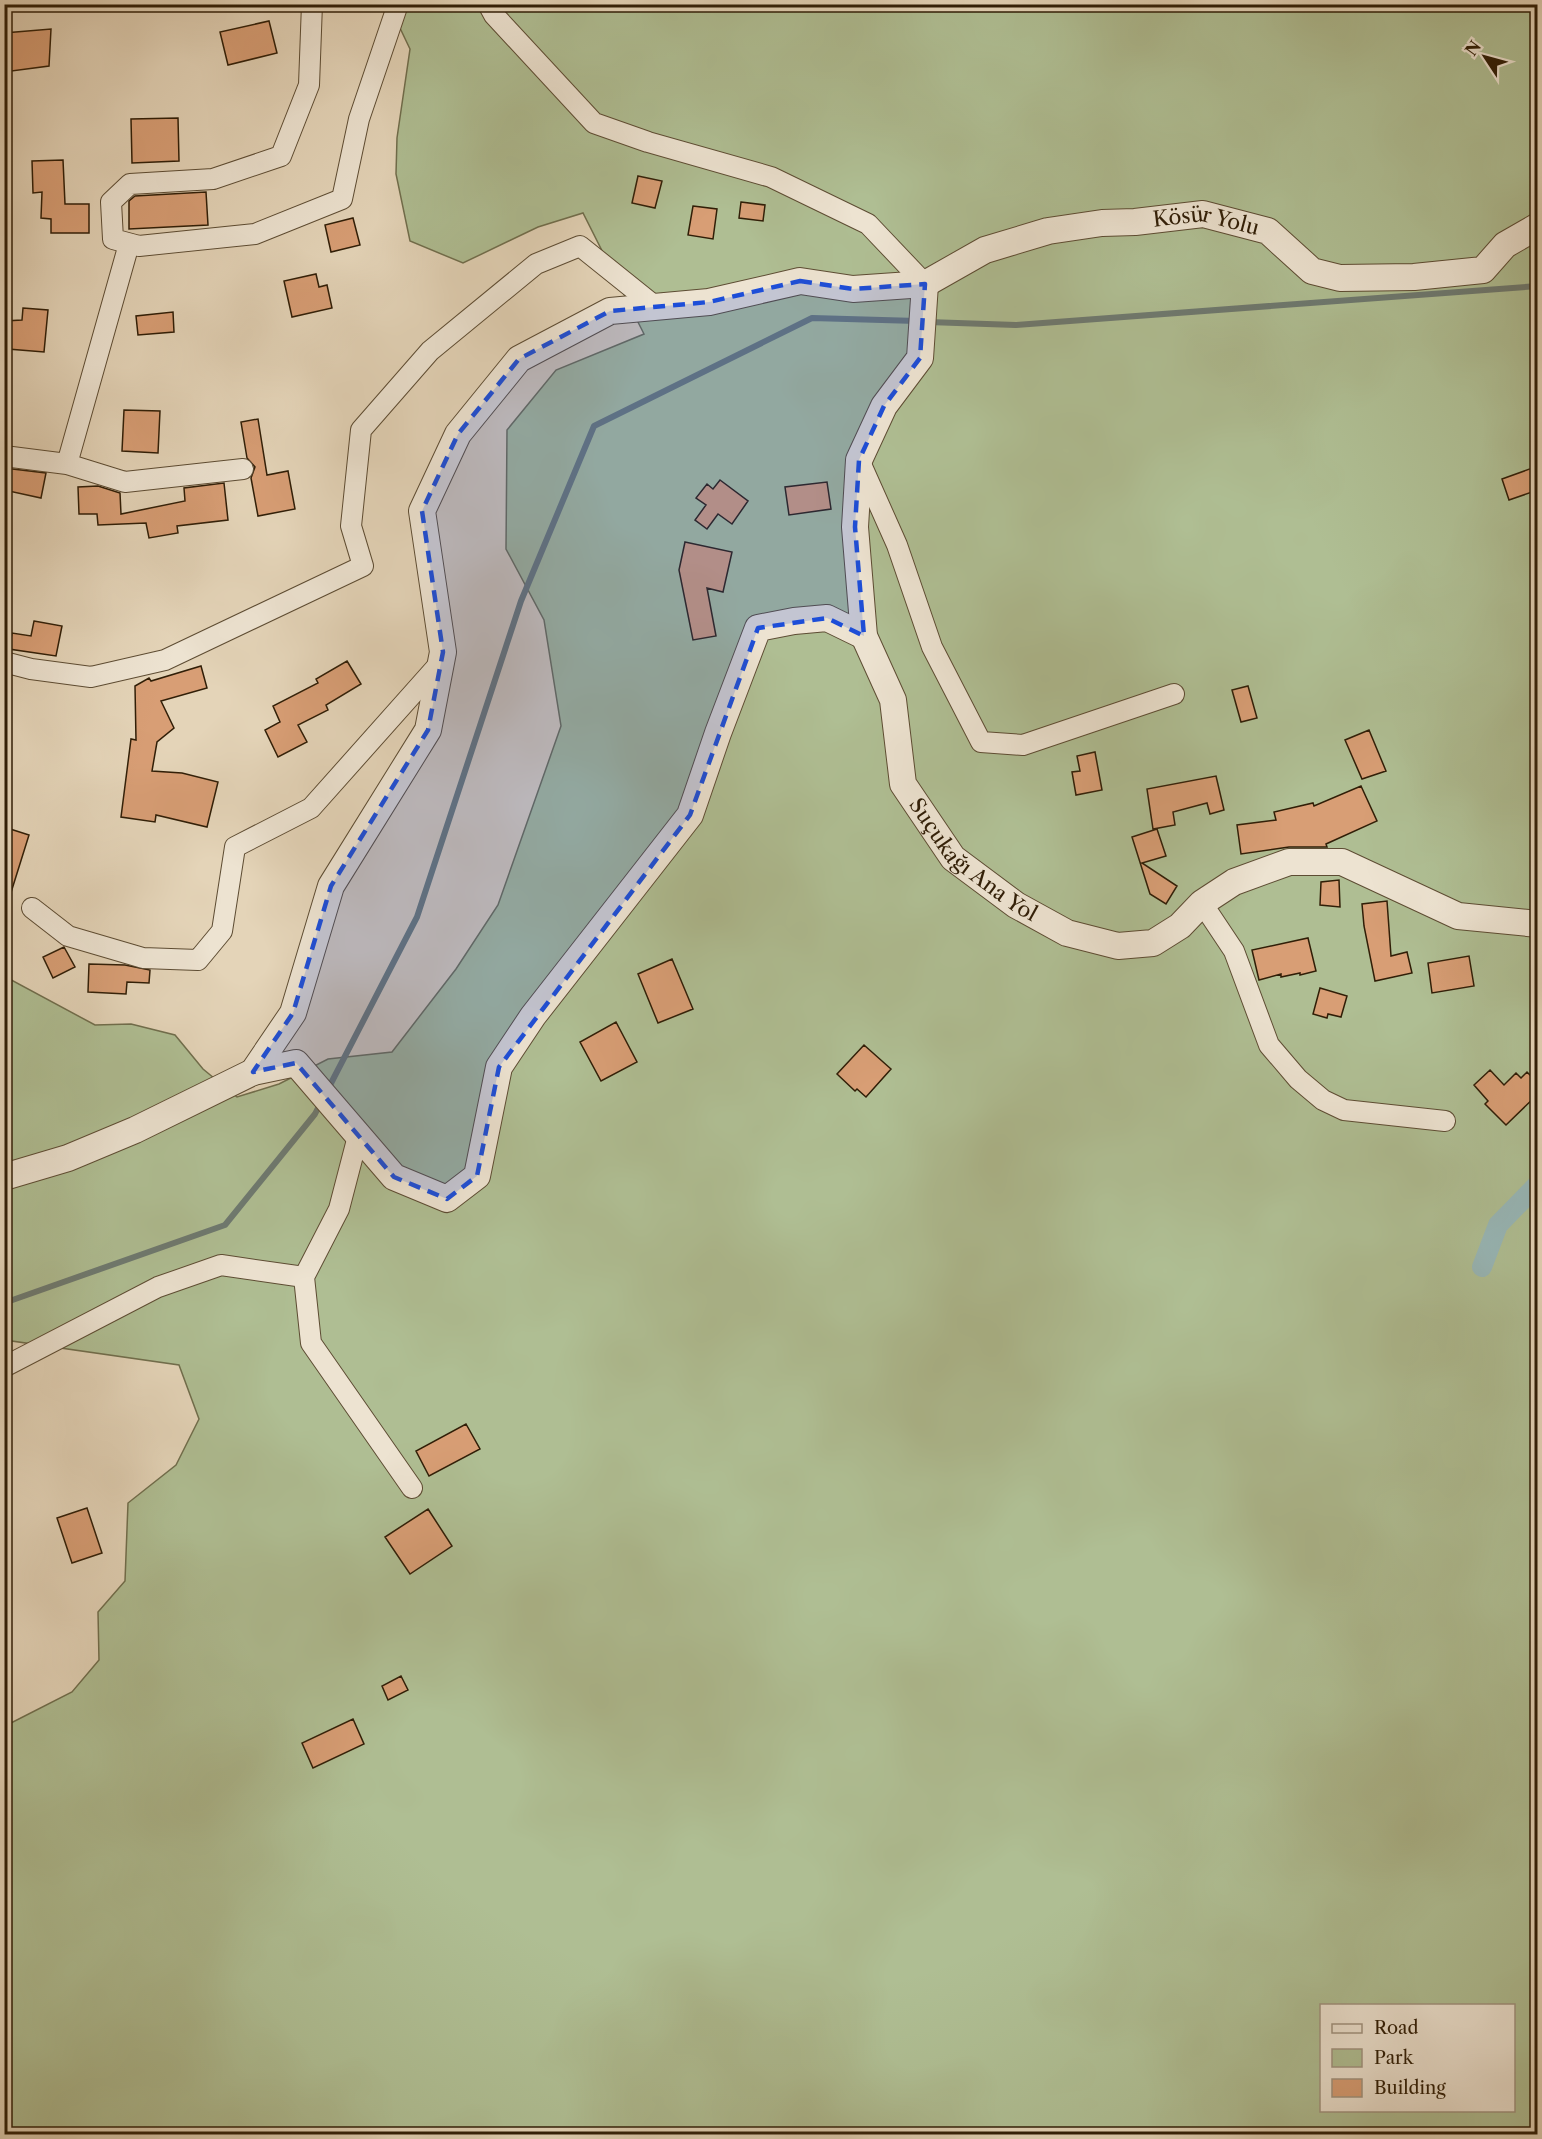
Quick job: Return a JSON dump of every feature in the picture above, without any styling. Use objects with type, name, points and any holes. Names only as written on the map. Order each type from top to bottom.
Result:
[{"type":"street","points":[[312,4],[309,85],[281,156],[213,179],[130,184],[111,202],[113,239],[139,246],[255,234],[342,199],[359,119],[398,4]]},
{"type":"street","points":[[488,4],[494,15],[594,123],[648,142],[771,177],[868,224],[925,284]]},
{"type":"street","name":"Kösür Yolu","points":[[925,284],[985,250],[1048,231],[1102,223],[1135,222],[1203,214],[1268,231],[1312,271],[1340,278],[1414,276],[1483,270],[1504,244],[1538,226]]},
{"type":"street","points":[[67,464],[129,244]]},
{"type":"street","points":[[4,662],[31,669],[91,677],[165,660],[363,566],[351,526],[361,430],[430,351],[536,264],[580,246],[656,307]]},
{"type":"street","points":[[253,1072],[293,1013],[331,885],[428,730],[443,652],[423,511],[458,434],[519,359],[610,311],[709,302],[800,281],[853,289],[925,284]]},
{"type":"street","name":"Suçukağı Ana Yol","points":[[925,284],[920,358],[884,406],[859,460],[855,527],[864,636],[893,700],[903,784],[953,858],[1016,906],[1067,933],[1118,946],[1153,943],[1180,926],[1202,903],[1234,882],[1289,862],[1342,862],[1458,916],[1538,924]]},
{"type":"street","points":[[4,456],[67,464],[125,482],[243,469]]},
{"type":"street","points":[[859,460],[897,545],[932,647],[981,742],[1023,745],[1174,694]]},
{"type":"street","points":[[4,1177],[68,1158],[135,1130],[253,1072],[296,1063],[394,1177],[447,1199],[477,1176],[499,1067],[533,1016],[690,815],[758,628],[827,618],[864,636]]},
{"type":"street","points":[[32,908],[68,936],[143,958],[198,960],[222,932],[235,847],[312,808],[441,662]]},
{"type":"street","points":[[1202,903],[1234,951],[1269,1045],[1298,1079],[1323,1100],[1344,1110],[1445,1121]]},
{"type":"street","points":[[357,1136],[339,1209],[304,1277],[311,1343],[412,1488]]},
{"type":"street","points":[[4,1367],[158,1287],[221,1265],[304,1277]]},
{"type":"highlighted area","points":[[800,281],[853,289],[925,284],[920,358],[884,406],[859,460],[855,527],[864,636],[827,618],[758,628],[690,815],[499,1067],[477,1176],[447,1199],[394,1177],[296,1063],[253,1072],[293,1013],[331,886],[428,730],[443,652],[422,511],[458,434],[519,359],[610,311],[709,302]]},
{"type":"green space","points":[[389,5],[1537,5],[1537,2134],[5,2134],[5,1726],[72,1692],[99,1660],[98,1612],[125,1581],[128,1503],[176,1465],[199,1419],[179,1365],[5,1340],[4,976],[95,1025],[131,1024],[175,1035],[203,1069],[237,1097],[279,1084],[328,1059],[392,1052],[456,969],[498,905],[561,726],[544,620],[506,549],[507,430],[556,370],[644,334],[583,213],[538,227],[463,263],[410,241],[396,174],[397,138],[410,49]]},
{"type":"building","points":[[269,21],[277,53],[228,65],[220,32]]},
{"type":"building","points":[[51,29],[49,66],[4,72],[4,33]]},
{"type":"building","points":[[178,118],[179,161],[132,163],[131,119]]},
{"type":"building","points":[[63,160],[65,204],[89,204],[89,233],[51,233],[51,219],[41,218],[42,192],[33,193],[32,161]]},
{"type":"building","points":[[638,176],[662,181],[655,208],[632,203]]},
{"type":"building","points":[[206,192],[208,225],[129,229],[129,201],[135,196]]},
{"type":"building","points":[[741,202],[765,205],[763,221],[739,218]]},
{"type":"building","points":[[693,206],[717,209],[713,239],[688,235]]},
{"type":"building","points":[[353,218],[360,245],[331,252],[325,225]]},
{"type":"building","points":[[316,274],[319,287],[327,285],[332,308],[292,317],[284,281]]},
{"type":"building","points":[[23,308],[48,310],[44,352],[8,349],[9,339],[4,340],[4,321],[22,320]]},
{"type":"building","points":[[173,312],[174,332],[138,335],[136,316]]},
{"type":"building","points":[[124,410],[160,411],[158,453],[122,451]]},
{"type":"building","points":[[258,419],[267,475],[288,471],[295,509],[258,516],[251,478],[255,467],[247,458],[241,422]]},
{"type":"building","points":[[1538,466],[1538,490],[1509,500],[1502,479]]},
{"type":"building","points":[[4,468],[46,473],[41,498],[4,490]]},
{"type":"building","points":[[720,480],[748,501],[732,524],[718,514],[707,529],[695,520],[706,505],[696,498],[707,484],[713,489]]},
{"type":"building","points":[[827,482],[831,509],[789,515],[785,487]]},
{"type":"building","points":[[224,483],[228,520],[177,526],[178,533],[149,538],[146,523],[98,525],[97,514],[79,514],[78,487],[98,486],[120,493],[121,514],[185,501],[184,488]]},
{"type":"building","points":[[685,542],[732,552],[723,592],[707,588],[716,636],[693,640],[679,570]]},
{"type":"building","points":[[34,621],[62,626],[56,656],[9,649],[12,633],[31,636]]},
{"type":"building","points":[[347,661],[361,684],[326,705],[328,710],[298,725],[307,742],[278,757],[265,730],[280,722],[273,706],[318,683],[316,679]]},
{"type":"building","points":[[201,666],[207,688],[161,701],[174,728],[157,742],[152,771],[182,773],[218,782],[207,827],[156,815],[155,822],[121,817],[131,739],[136,740],[135,686],[149,678],[151,681]]},
{"type":"building","points":[[1248,686],[1257,718],[1241,722],[1232,690]]},
{"type":"building","points":[[1369,730],[1386,771],[1362,779],[1345,740]]},
{"type":"building","points":[[1095,752],[1102,790],[1076,795],[1072,772],[1080,771],[1077,756]]},
{"type":"building","points":[[1216,776],[1224,810],[1210,814],[1207,803],[1173,812],[1175,825],[1153,829],[1147,789]]},
{"type":"building","points":[[1361,786],[1377,821],[1326,844],[1327,847],[1289,847],[1241,854],[1237,825],[1276,820],[1274,812],[1313,803],[1314,806]]},
{"type":"building","points":[[4,827],[29,835],[8,902],[4,901]]},
{"type":"building","points":[[1157,829],[1166,856],[1142,863],[1177,886],[1166,904],[1150,894],[1132,837]]},
{"type":"building","points":[[1339,880],[1340,907],[1320,905],[1321,882]]},
{"type":"building","points":[[1387,901],[1391,956],[1407,952],[1412,973],[1375,981],[1362,904]]},
{"type":"building","points":[[1308,938],[1316,971],[1281,977],[1281,974],[1259,980],[1252,950]]},
{"type":"building","points":[[64,947],[75,967],[53,978],[43,957]]},
{"type":"building","points":[[1469,956],[1474,986],[1432,993],[1428,963]]},
{"type":"building","points":[[672,959],[693,1009],[658,1023],[638,974]]},
{"type":"building","points":[[89,964],[125,965],[150,970],[149,983],[127,982],[126,994],[88,992]]},
{"type":"building","points":[[1320,988],[1347,996],[1341,1017],[1328,1014],[1327,1018],[1313,1014]]},
{"type":"building","points":[[616,1022],[637,1062],[601,1081],[580,1042]]},
{"type":"building","points":[[864,1045],[891,1069],[866,1097],[857,1089],[855,1091],[837,1074]]},
{"type":"building","points":[[1490,1070],[1504,1085],[1516,1073],[1521,1078],[1527,1072],[1538,1083],[1538,1094],[1506,1125],[1485,1104],[1488,1101],[1474,1085]]},
{"type":"building","points":[[466,1424],[480,1449],[429,1476],[416,1451]]},
{"type":"building","points":[[87,1508],[102,1553],[72,1563],[57,1518]]},
{"type":"building","points":[[428,1509],[452,1546],[410,1574],[385,1537]]},
{"type":"building","points":[[401,1676],[408,1690],[388,1700],[382,1686]]},
{"type":"building","points":[[353,1719],[364,1744],[313,1768],[302,1743]]},
{"type":"waterway","points":[[928,322],[1016,325],[1538,286]]},
{"type":"waterway","points":[[327,1091],[417,917],[521,601],[594,426],[812,318],[917,321]]},
{"type":"waterway","points":[[4,1303],[225,1225],[315,1114],[321,1102]]},
{"type":"waterway","points":[[1482,1267],[1498,1225],[1538,1184]]}]
